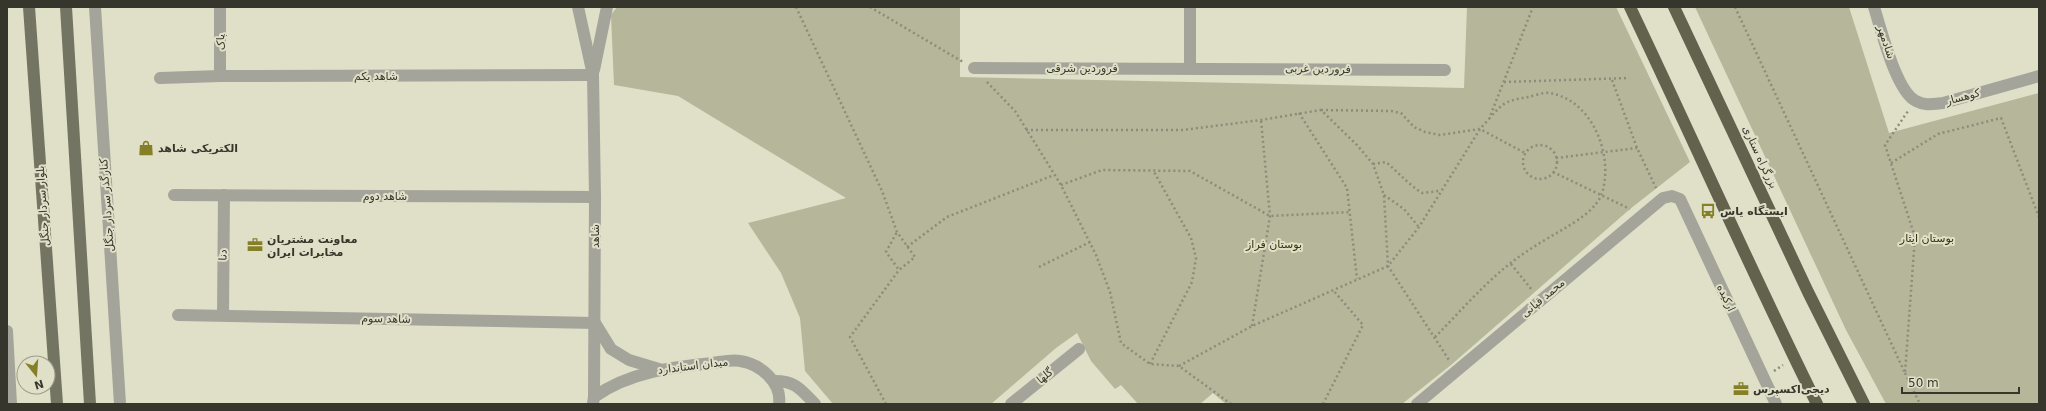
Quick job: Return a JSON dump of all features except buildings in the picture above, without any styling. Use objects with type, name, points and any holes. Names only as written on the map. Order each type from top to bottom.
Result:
[{"type":"highway","points":[[1630,7],[1676,103],[1770,311],[1817,404]]},
{"type":"highway","name":"بزرگراه ستاری","points":[[1674,7],[1808,292],[1864,404]]},
{"type":"main road","name":"بلوار سردار جنگل","points":[[29,7],[57,404]]},
{"type":"main road","points":[[66,7],[90,404]]},
{"type":"street","name":"کنارگذر سردار جنگل","points":[[95,7],[120,404]]},
{"type":"street","name":"پاک","points":[[220,7],[220,76]]},
{"type":"street","name":"شاهد","points":[[578,7],[593,75],[595,197],[595,323],[593,400]]},
{"type":"street","name":"شاهد","points":[[593,75],[607,7]]},
{"type":"street","points":[[1190,7],[1190,68]]},
{"type":"street","name":"شادمهر","points":[[1874,7],[1897,78],[1905,92],[1915,101]]},
{"type":"street","name":"فروردین شرقی","points":[[974,68],[1190,68]]},
{"type":"street","name":"فروردین غربی","points":[[1190,68],[1445,70]]},
{"type":"street","name":"شاهد یکم","points":[[160,78],[220,76],[593,75]]},
{"type":"street","name":"کوهسار","points":[[1915,101],[1927,105],[1943,103],[2039,76]]},
{"type":"street","name":"دنا","points":[[223,315],[224,195]]},
{"type":"street","name":"شاهد دوم","points":[[174,196],[595,197]]},
{"type":"street","name":"محمد قپانی","points":[[1417,404],[1663,198],[1672,196]]},
{"type":"street","name":"ارکیده","points":[[1672,196],[1680,199],[1776,404]]},
{"type":"street","name":"شاهد سوم","points":[[178,315],[595,323]]},
{"type":"street","points":[[595,323],[611,349],[629,360],[659,369]]},
{"type":"street","points":[[7,331],[11,404]]},
{"type":"street","name":"گلها","points":[[1011,404],[1079,349]]},
{"type":"street","name":"میدان استاندارد","points":[[593,400],[616,384],[659,369],[740,361],[754,366],[775,381]]},
{"type":"street","points":[[779,404],[780,398],[775,381],[788,381],[815,404]]},
{"type":"path","points":[[796,7],[882,191],[897,232],[915,257],[899,270],[850,337],[886,404]]},
{"type":"path","points":[[870,7],[974,68],[1016,111],[1026,130],[1061,185],[1090,242],[1110,292],[1122,343],[1150,364],[1179,366],[1231,404]]},
{"type":"path","points":[[1489,119],[1533,7]]},
{"type":"path","points":[[1735,7],[1920,404]]},
{"type":"path","points":[[1504,82],[1612,80],[1629,78]]},
{"type":"path","points":[[1612,80],[1637,148],[1656,188]]},
{"type":"path","points":[[1179,366],[1252,326],[1388,266],[1419,226],[1439,191],[1480,129],[1502,104],[1548,93],[1568,99],[1586,114],[1599,136],[1604,153],[1604,178],[1601,194],[1595,204],[1580,218],[1511,264],[1435,337]]},
{"type":"path","points":[[1905,373],[1914,237],[1885,145],[1915,101]]},
{"type":"path","points":[[1026,130],[1182,130],[1261,120],[1321,110],[1391,111],[1401,113],[1414,126],[1440,135],[1480,129],[1525,153]]},
{"type":"path","points":[[1321,110],[1357,144],[1373,164],[1384,195],[1388,266],[1452,365]]},
{"type":"path","points":[[1299,113],[1347,188],[1357,280]]},
{"type":"path","points":[[1891,163],[1938,134],[2001,118],[2039,217]]},
{"type":"path","points":[[1252,326],[1270,216],[1261,120]]},
{"type":"path","points":[[1542,145],[1552,150],[1556,158],[1556,166],[1553,172],[1543,178],[1531,176],[1525,170],[1523,164],[1525,153],[1533,146],[1542,145]]},
{"type":"path","points":[[1556,158],[1637,148]]},
{"type":"path","points":[[1373,164],[1386,162],[1399,173],[1406,182],[1422,193],[1439,191]]},
{"type":"path","points":[[1061,185],[1102,170],[1190,171],[1270,216],[1350,212]]},
{"type":"path","points":[[1150,364],[1192,282],[1196,258],[1191,238],[1152,170]]},
{"type":"path","points":[[1553,172],[1630,209]]},
{"type":"path","points":[[908,247],[947,217],[1054,175]]},
{"type":"path","points":[[1384,195],[1404,209],[1419,226]]},
{"type":"path","points":[[897,232],[886,252],[899,270]]},
{"type":"path","points":[[1039,267],[1090,242]]},
{"type":"path","points":[[1511,264],[1540,300]]},
{"type":"path","points":[[1324,404],[1363,325],[1333,290]]},
{"type":"path","points":[[1763,377],[1794,358]]},
{"type":"green space","name":"بوستان فراز","points":[[617,7],[960,7],[960,77],[1464,88],[1467,7],[1616,7],[1690,162],[1630,209],[1451,365],[1402,404],[1226,404],[1213,393],[1200,404],[1138,404],[1121,385],[1115,389],[1091,361],[1077,333],[1056,348],[991,404],[833,404],[805,371],[800,318],[781,273],[748,223],[846,198],[678,96],[614,85],[611,15]]},
{"type":"green space","name":"بوستان ایثار","points":[[1695,7],[1849,7],[1889,133],[2039,93],[2039,404],[1886,404],[1846,330]]},
{"type":"place","name":"الکتریکی شاهد","points":[[146,148]]},
{"type":"place","name":"ایستگاه یاس","points":[[1708,211]]},
{"type":"place","name":"معاونت مشتریان مخابرات ایران","points":[[255,245]]},
{"type":"place","name":"دیجی‌اکسپرس","points":[[1741,389]]}]
